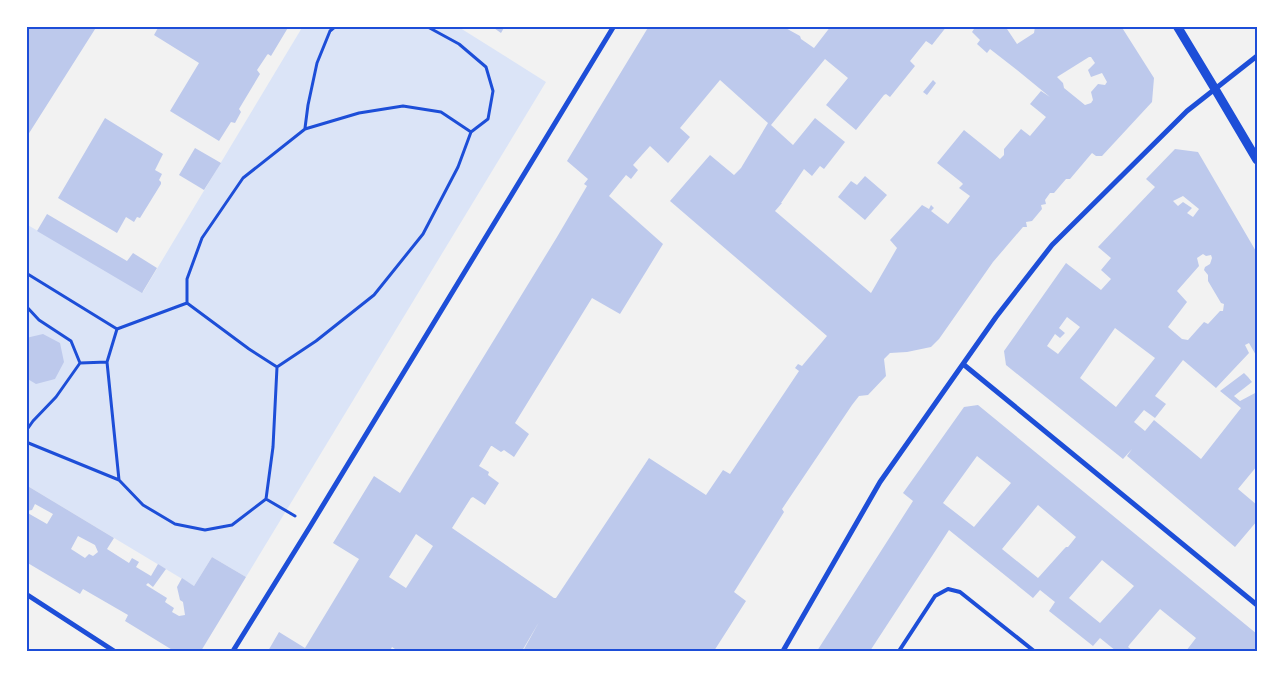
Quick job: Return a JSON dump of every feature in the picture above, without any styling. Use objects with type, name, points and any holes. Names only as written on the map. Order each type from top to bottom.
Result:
[{"type":"street","points":[[233,651],[614,26]]},
{"type":"street","points":[[1177,26],[1257,160]]},
{"type":"street","points":[[783,651],[880,482],[996,317],[1052,245],[1187,111],[1257,56]]},
{"type":"street","points":[[963,364],[1257,604]]},
{"type":"street","points":[[26,594],[114,651]]},
{"type":"lane","points":[[899,651],[935,596],[948,589],[960,592],[1034,651]]},
{"type":"path","points":[[305,129],[317,63],[330,31],[336,26]]},
{"type":"path","points":[[276,368],[316,341],[374,295],[423,234],[458,167],[471,132],[488,119],[492,91],[486,67],[459,44],[426,26]]},
{"type":"path","points":[[187,303],[187,279],[202,238],[243,178],[305,129],[359,113],[403,106],[441,112],[471,132]]},
{"type":"path","points":[[26,273],[118,329]]},
{"type":"path","points":[[118,329],[187,303]]},
{"type":"path","points":[[187,303],[276,368]]},
{"type":"path","points":[[26,306],[39,320],[70,341],[80,363]]},
{"type":"path","points":[[118,329],[107,362],[118,480]]},
{"type":"path","points":[[80,363],[107,362]]},
{"type":"path","points":[[26,431],[32,421],[56,397],[80,363]]},
{"type":"path","points":[[26,442],[118,480],[143,505],[175,524],[205,530],[232,525],[266,499],[273,447],[276,368]]},
{"type":"path","points":[[266,499],[286,511]]},
{"type":"shaded area","points":[[303,26],[457,26],[546,82],[246,577],[212,557],[194,586],[26,485],[26,224],[143,292]]},
{"type":"building","points":[[26,26],[97,26],[26,138]]},
{"type":"building","points":[[159,26],[289,26],[271,56],[267,55],[257,70],[260,74],[239,109],[241,112],[235,123],[231,122],[219,141],[170,111],[199,63],[154,35]]},
{"type":"building","points":[[491,26],[505,26],[501,33]]},
{"type":"building","points":[[649,26],[782,26],[800,36],[801,39],[814,48],[831,26],[947,26],[932,45],[926,41],[910,61],[915,66],[890,97],[886,94],[884,95],[856,130],[826,105],[848,78],[825,59],[771,125],[793,145],[815,118],[845,142],[824,169],[820,166],[812,176],[804,169],[775,211],[871,293],[897,248],[890,240],[922,205],[929,209],[931,205],[934,208],[931,211],[948,224],[970,196],[959,188],[963,184],[937,163],[964,130],[1000,159],[1004,155],[1004,149],[1021,129],[1030,136],[1046,117],[1030,104],[1041,91],[1050,97],[990,49],[987,53],[977,44],[980,40],[972,32],[976,26],[1005,26],[1017,44],[1034,33],[1037,26],[1121,26],[1154,78],[1152,102],[1102,156],[1096,156],[1092,153],[1070,179],[1066,179],[1054,193],[1050,193],[1045,200],[1046,204],[1041,205],[1042,209],[1032,221],[1026,222],[1027,227],[1023,227],[993,262],[939,339],[931,347],[890,353],[884,359],[886,376],[868,395],[859,396],[782,509],[784,512],[734,592],[746,601],[714,651],[523,651],[539,622],[522,651],[398,651],[392,647],[390,651],[268,651],[279,632],[305,648],[359,559],[333,543],[374,476],[400,493],[557,237],[587,186],[584,184],[588,179],[567,161]],"holes":[[[1089,57],[1095,63],[1088,70],[1091,77],[1102,73],[1107,82],[1105,85],[1098,84],[1091,92],[1093,100],[1085,105],[1064,88],[1063,83],[1057,77]],[[720,80],[768,123],[741,168],[734,175],[710,155],[670,201],[827,336],[802,366],[798,364],[795,368],[799,371],[730,474],[723,470],[706,495],[649,458],[556,598],[554,598],[452,528],[471,498],[473,497],[485,505],[499,483],[488,475],[489,472],[479,466],[491,446],[501,452],[504,450],[514,457],[529,434],[515,423],[592,298],[620,314],[663,244],[609,196],[626,175],[631,179],[638,170],[633,165],[650,146],[668,163],[690,137],[680,128]],[[416,534],[433,546],[406,588],[389,577]]]},
{"type":"building","points":[[933,80],[936,83],[927,95],[923,92]]},
{"type":"building","points":[[105,118],[163,154],[155,170],[162,174],[159,180],[161,184],[140,218],[137,217],[134,222],[126,217],[117,233],[58,198]]},
{"type":"building","points":[[195,148],[221,163],[204,190],[179,175]]},
{"type":"building","points":[[1175,149],[1198,152],[1257,253],[1257,357],[1249,343],[1245,345],[1249,353],[1216,388],[1183,360],[1155,396],[1166,404],[1155,418],[1144,410],[1134,422],[1145,431],[1154,420],[1201,459],[1241,408],[1220,391],[1244,373],[1248,377],[1252,382],[1234,396],[1240,401],[1257,392],[1257,466],[1238,489],[1257,505],[1257,521],[1235,547],[1127,456],[1132,449],[1123,459],[1006,365],[1004,351],[1066,263],[1101,290],[1111,279],[1101,270],[1111,258],[1098,247],[1155,187],[1146,179]],"holes":[[[1183,196],[1199,209],[1193,217],[1187,213],[1192,208],[1183,202],[1178,206],[1173,201]],[[1203,254],[1206,256],[1211,255],[1210,264],[1204,270],[1208,275],[1208,281],[1221,303],[1224,304],[1223,311],[1220,311],[1208,324],[1204,322],[1188,340],[1182,339],[1168,327],[1187,302],[1177,291],[1199,266],[1197,258]],[[1067,317],[1080,327],[1058,354],[1047,346],[1055,334],[1060,338],[1065,333],[1059,328]],[[1115,328],[1155,358],[1116,407],[1080,378]]]},
{"type":"building","points":[[865,176],[887,195],[865,220],[838,197],[851,181],[857,185]]},
{"type":"building","points":[[47,214],[127,261],[133,253],[157,268],[142,293],[37,231]]},
{"type":"building","points":[[43,334],[60,343],[64,362],[55,379],[36,384],[26,378],[26,338]]},
{"type":"building","points":[[978,405],[1257,634],[1257,651],[1186,651],[1196,638],[1160,609],[1128,647],[1133,651],[1116,651],[1100,638],[1093,646],[1049,611],[1055,602],[1040,590],[1033,598],[949,530],[870,651],[817,651],[913,501],[903,493],[964,407]],"holes":[[[977,456],[1011,483],[974,527],[943,503]],[[1038,505],[1076,537],[1038,578],[1002,549]],[[1102,560],[1134,586],[1100,623],[1069,598]]]},
{"type":"building","points":[[26,485],[114,538],[107,549],[129,563],[132,558],[139,562],[136,567],[151,576],[158,564],[166,569],[153,587],[148,583],[146,585],[167,598],[165,602],[174,608],[172,612],[179,616],[185,615],[183,602],[180,600],[177,587],[182,578],[194,586],[212,557],[246,577],[201,651],[174,651],[125,621],[128,615],[83,589],[80,594],[26,562],[26,512],[47,524],[53,514],[35,504],[32,510],[26,511]],"holes":[[[78,536],[95,545],[98,552],[93,556],[89,554],[85,558],[71,549]]]}]
